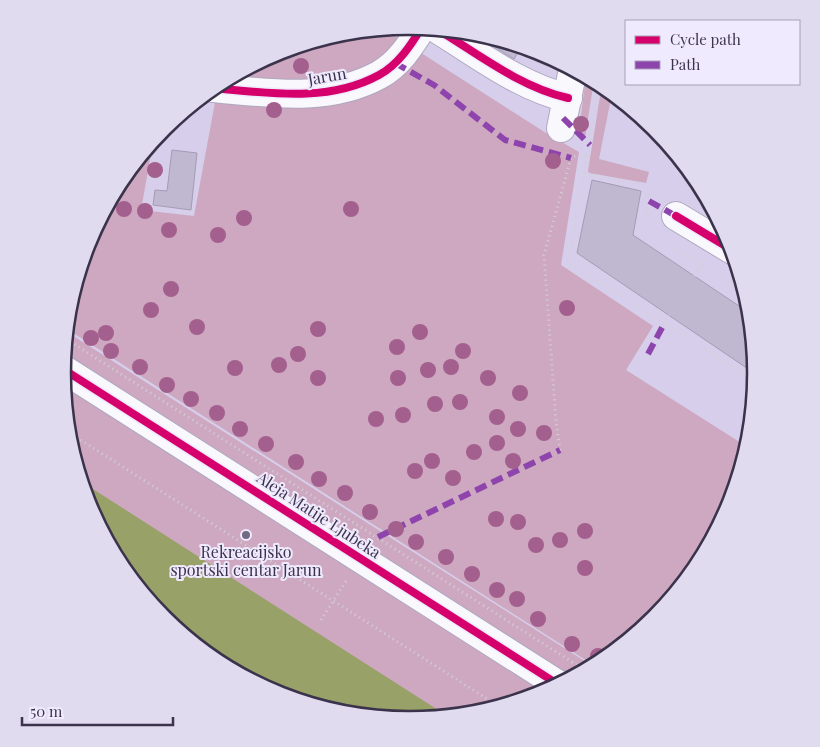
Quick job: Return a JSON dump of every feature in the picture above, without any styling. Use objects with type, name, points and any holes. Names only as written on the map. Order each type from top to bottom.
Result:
[{"type":"street","name":"Jarun","points":[[227,89],[295,95],[353,86],[380,75],[409,49],[417,35]]},
{"type":"street","points":[[450,38],[526,84],[568,98]]},
{"type":"street","points":[[561,128],[572,77]]},
{"type":"street","points":[[676,216],[724,246]]},
{"type":"street","name":"Aleja Matije Ljubeka","points":[[71,373],[552,681]]},
{"type":"path","points":[[598,92],[568,262],[748,377]]},
{"type":"path","points":[[560,450],[556,422],[544,255],[571,158],[583,155],[587,157]]},
{"type":"path","points":[[664,324],[669,315]]},
{"type":"path","points":[[73,343],[579,667]]},
{"type":"path","points":[[78,438],[491,702]]},
{"type":"path","points":[[321,620],[338,593]]},
{"type":"shaded area","points":[[388,36],[394,36],[405,43],[353,78],[237,82],[280,61],[322,47],[366,38]]},
{"type":"shaded area","points":[[418,51],[579,152],[561,265],[653,326],[626,370],[741,443],[731,482],[714,523],[679,580],[633,628],[588,661],[74,333],[83,286],[97,244],[117,204],[141,167],[151,156],[141,210],[194,216],[216,97],[294,100]]},
{"type":"shaded area","points":[[585,84],[593,89],[585,138],[574,126],[581,115]]},
{"type":"shaded area","points":[[600,94],[610,101],[599,159],[649,172],[646,183],[589,173]]},
{"type":"shaded area","name":"Rekreacijsko sportski centar Jarun","points":[[73,336],[587,662],[540,686],[498,700],[454,709],[410,712],[366,709],[301,694],[260,677],[222,655],[187,628],[141,580],[106,523],[89,482],[74,418],[71,374]]},
{"type":"shaded area","points":[[91,488],[439,710],[388,711],[366,709],[322,700],[301,694],[260,677],[222,655],[187,628],[141,580],[106,523]]},
{"type":"building","points":[[493,46],[518,53],[514,59]]},
{"type":"building","points":[[172,150],[197,153],[191,210],[153,205],[155,190],[167,191]]},
{"type":"building","points":[[592,180],[641,191],[633,235],[742,308],[746,329],[748,369],[577,253]]},
{"type":"marked path","points":[[395,63],[434,85],[505,140],[571,158]]},
{"type":"marked path","points":[[563,118],[590,145]]},
{"type":"marked path","points":[[649,201],[676,216]]},
{"type":"marked path","points":[[648,354],[664,324]]},
{"type":"marked path","points":[[378,537],[560,450]]},
{"type":"cycle path","points":[[226,89],[298,94],[339,90],[359,84],[386,71],[398,60],[417,35]]},
{"type":"cycle path","points":[[451,38],[516,78],[550,93],[568,98]]},
{"type":"cycle path","points":[[676,216],[723,244]]},
{"type":"cycle path","points":[[71,374],[552,681]]},
{"type":"place","name":"Rekreacijsko sportski centar Jarun","points":[[246,535]]}]
